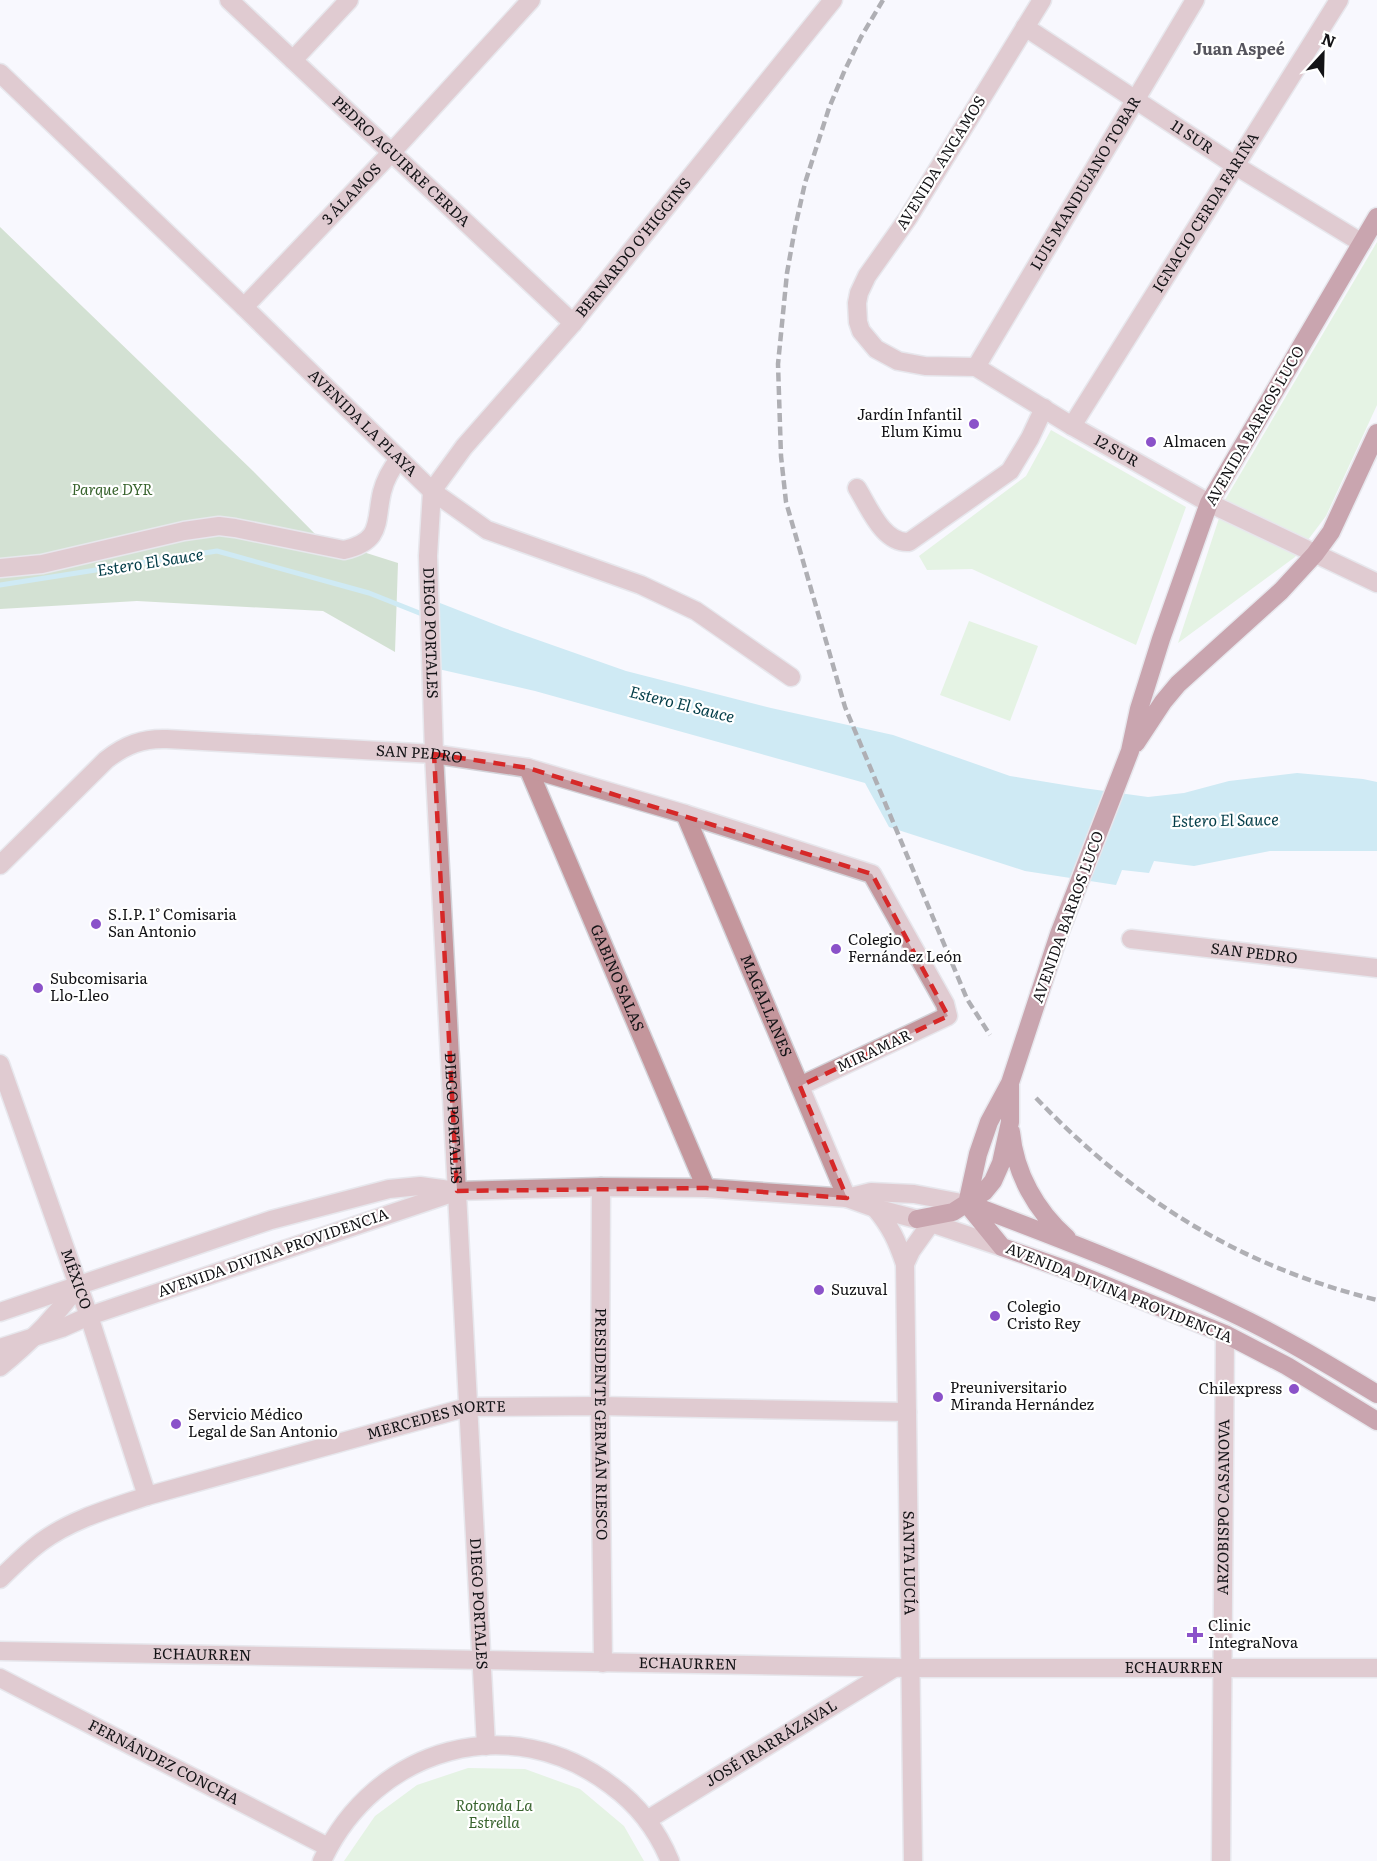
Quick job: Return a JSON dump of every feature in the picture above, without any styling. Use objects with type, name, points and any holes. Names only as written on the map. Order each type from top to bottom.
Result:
[{"type":"main road","name":"AVENIDA BARROS LUCO","points":[[968,1204],[978,1154],[989,1122],[1010,1083],[1059,934],[1130,752],[1139,709],[1154,659],[1209,503],[1377,217]]},
{"type":"main road","name":"AVENIDA BARROS LUCO","points":[[1130,752],[1163,702],[1178,684],[1281,591],[1315,554],[1331,532],[1377,433]]},
{"type":"main road","name":"AVENIDA BARROS LUCO","points":[[968,1204],[984,1192],[993,1181],[1001,1163],[1010,1122],[1010,1083]]},
{"type":"main road","points":[[1010,1122],[1016,1158],[1029,1191],[1048,1220],[1073,1243]]},
{"type":"main road","points":[[924,1221],[953,1212],[968,1204],[1002,1246]]},
{"type":"main road","name":"AVENIDA DIVINA PROVIDENCIA","points":[[968,1204],[1073,1243],[1231,1312],[1315,1356],[1377,1395]]},
{"type":"main road","name":"AVENIDA DIVINA PROVIDENCIA","points":[[1002,1246],[1073,1272],[1225,1334],[1287,1366],[1377,1421]]},
{"type":"street","name":"PEDRO AGUIRRE CERDA","points":[[228,0],[573,323]]},
{"type":"street","points":[[292,60],[349,0]]},
{"type":"street","name":"3 ÁLAMOS","points":[[244,307],[391,153],[531,0]]},
{"type":"street","name":"BERNARDO O'HIGGINS","points":[[432,491],[464,447],[573,323],[833,0]]},
{"type":"street","name":"AVENIDA ANGAMOS","points":[[861,331],[857,303],[862,285],[908,218],[1042,0]]},
{"type":"street","name":"LUIS MANDUJANO TOBAR","points":[[976,367],[1195,0]]},
{"type":"street","name":"IGNACIO CERDA FARIÑA","points":[[1072,426],[1339,0]]},
{"type":"street","name":"11 SUR","points":[[1024,27],[1236,166],[1362,243]]},
{"type":"street","name":"AVENIDA LA PLAYA","points":[[0,73],[432,491],[487,530],[641,585],[696,611],[791,677]]},
{"type":"street","name":"12 SUR","points":[[861,331],[876,349],[898,361],[925,366],[976,367],[1072,426],[1209,503],[1377,583]]},
{"type":"street","points":[[857,488],[888,536],[900,542],[909,542],[1010,471],[1030,438],[1044,408]]},
{"type":"street","points":[[0,568],[42,564],[201,527],[236,528],[344,550],[352,548],[365,541],[377,526],[384,484],[399,459]]},
{"type":"street","name":"DIEGO PORTALES","points":[[432,491],[428,556],[434,754],[486,1746]]},
{"type":"street","name":"SAN PEDRO","points":[[0,865],[116,751],[141,741],[167,739],[434,754],[528,768],[685,814],[872,874],[945,1004],[948,1016]]},
{"type":"street","name":"GABINO SALAS","points":[[528,768],[706,1188]]},
{"type":"street","name":"MAGALLANES","points":[[685,814],[847,1198]]},
{"type":"street","name":"SAN PEDRO","points":[[1131,939],[1377,968]]},
{"type":"street","name":"MIRAMAR","points":[[800,1086],[948,1016]]},
{"type":"street","name":"MÉXICO","points":[[0,1064],[89,1316],[147,1496]]},
{"type":"street","name":"AVENIDA DIVINA PROVIDENCIA","points":[[0,1312],[271,1220],[389,1189],[420,1186],[457,1191],[601,1186],[706,1188],[847,1198],[1002,1246]]},
{"type":"street","name":"PRESIDENTE GERMÁN RIESCO","points":[[601,1186],[600,1406],[603,1663]]},
{"type":"street","name":"AVENIDA DIVINA PROVIDENCIA","points":[[34,1338],[89,1316],[457,1191]]},
{"type":"street","name":"AVENIDA DIVINA PROVIDENCIA","points":[[847,1198],[870,1192],[914,1194],[968,1204]]},
{"type":"street","name":"SANTA LUCÍA","points":[[875,1208],[897,1238],[905,1264],[906,1412],[902,1668],[913,1861]]},
{"type":"street","name":"SANTA LUCÍA","points":[[905,1264],[924,1221]]},
{"type":"street","points":[[0,1367],[50,1322],[78,1286]]},
{"type":"street","name":"ARZOBISPO CASANOVA","points":[[1221,1861],[1225,1334]]},
{"type":"street","points":[[0,1348],[34,1338]]},
{"type":"street","name":"MERCEDES NORTE","points":[[0,1579],[42,1541],[100,1512],[147,1496],[468,1407],[600,1406],[906,1412]]},
{"type":"street","name":"ECHAURREN","points":[[0,1651],[902,1668],[1377,1668]]},
{"type":"street","name":"JOSÉ IRARRÁZAVAL","points":[[647,1820],[902,1668]]},
{"type":"street","name":"FERNÁNDEZ CONCHA","points":[[0,1678],[325,1854]]},
{"type":"street","points":[[325,1854],[338,1830],[363,1800],[394,1776],[438,1755],[486,1746],[527,1748],[566,1759],[585,1768],[618,1791],[647,1820],[670,1861]]},
{"type":"highlighted area","points":[[434,754],[528,768],[872,874],[948,1016],[800,1086],[847,1198],[706,1188],[457,1191]]},
{"type":"green space","name":"Parque DYR","points":[[0,227],[253,471],[319,538],[398,563],[395,652],[323,611],[137,601],[0,609]]},
{"type":"green space","points":[[1377,242],[1377,405],[1326,516],[1295,557],[1178,643],[1225,500]]},
{"type":"green space","points":[[1051,430],[1186,507],[1136,645],[972,569],[927,570],[919,556],[1026,476]]},
{"type":"green space","points":[[969,621],[1038,646],[1010,721],[940,695]]},
{"type":"green space","name":"Rotonda La Estrella","points":[[468,1768],[525,1769],[580,1789],[624,1826],[644,1861],[344,1861],[375,1816],[417,1785]]},
{"type":"water","points":[[422,596],[626,671],[771,708],[893,735],[1010,776],[1148,797],[1184,793],[1229,781],[1297,773],[1377,782],[1377,851],[1270,851],[1194,866],[1154,861],[1149,873],[1122,870],[1116,885],[1025,871],[889,827],[865,783],[535,691],[425,666]]},
{"type":"waterway","name":"Estero El Sauce","points":[[0,585],[217,551],[369,593],[427,616]]},
{"type":"railway","points":[[883,0],[844,72],[829,108],[805,183],[787,273],[778,364],[781,456],[786,502],[845,707],[967,999],[990,1035]]},
{"type":"railway","points":[[1036,1098],[1073,1135],[1111,1168],[1151,1198],[1192,1224],[1234,1248],[1279,1268],[1327,1286],[1377,1300]]},
{"type":"place","name":"Jardín Infantil Elum Kimu","points":[[974,424]]},
{"type":"place","name":"Almacen","points":[[1151,442]]},
{"type":"place","name":"S.I.P. 1° Comisaria San Antonio","points":[[96,924]]},
{"type":"place","name":"Colegio Fernández León","points":[[836,949]]},
{"type":"place","name":"Subcomisaria Llo-Lleo","points":[[38,988]]},
{"type":"place","name":"Suzuval","points":[[819,1290]]},
{"type":"place","name":"Colegio Cristo Rey","points":[[995,1316]]},
{"type":"place","name":"Chilexpress","points":[[1294,1389]]},
{"type":"place","name":"Preuniversitario Miranda Hernández","points":[[938,1397]]},
{"type":"place","name":"Servicio Médico Legal de San Antonio","points":[[176,1424]]},
{"type":"place","name":"Clinic IntegraNova","points":[[1195,1635]]},
{"type":"district","name":"Juan Aspeé","points":[[1239,49]]}]
